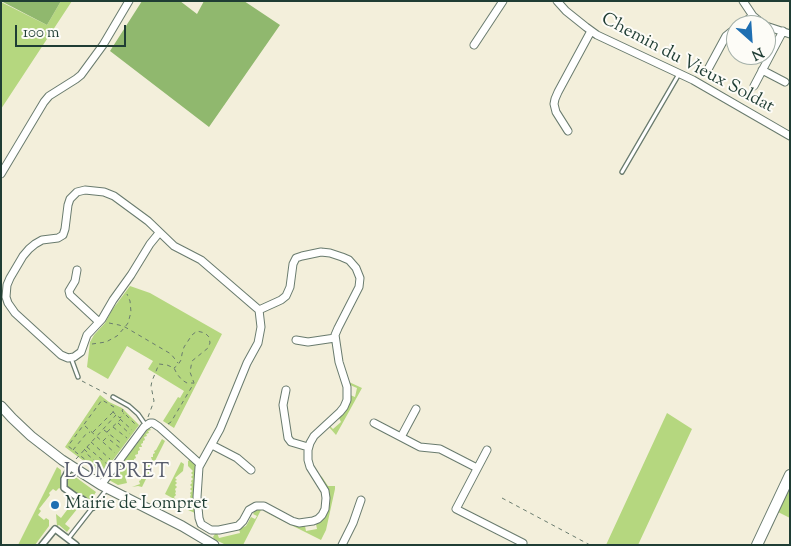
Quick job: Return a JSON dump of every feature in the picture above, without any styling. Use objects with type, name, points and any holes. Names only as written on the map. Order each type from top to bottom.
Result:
[{"type":"main road","points":[[757,545],[790,476]]},
{"type":"street","points":[[1,174],[44,102],[51,95],[79,77],[100,49],[129,1]]},
{"type":"street","points":[[474,45],[503,1]]},
{"type":"street","name":"Chemin du Vieux Soldat","points":[[557,1],[591,31],[614,44],[680,74],[790,136]]},
{"type":"street","name":"Chemin du Vieux Soldat","points":[[562,1],[572,16]]},
{"type":"street","points":[[743,1],[752,15]]},
{"type":"street","points":[[568,131],[556,112],[555,99],[591,31]]},
{"type":"street","points":[[754,86],[786,33]]},
{"type":"street","points":[[706,73],[726,36]]},
{"type":"street","points":[[762,70],[785,82]]},
{"type":"street","points":[[159,233],[99,322],[87,334],[81,352],[76,356],[65,358],[61,355],[14,313],[6,296],[10,278],[28,249],[42,240],[58,238],[62,235],[66,229],[70,198],[82,190],[104,192],[114,196],[148,221],[178,249],[205,263],[259,310],[260,331],[258,343],[247,363],[223,423],[200,464],[198,472],[197,497],[199,518],[203,526],[211,530],[238,526],[244,521],[249,510],[258,505],[264,506],[296,523],[313,521],[320,517],[325,509],[324,488],[310,467],[307,456],[308,447],[314,436],[343,410],[347,400],[347,387],[339,362],[335,338],[338,328],[357,291],[360,282],[359,275],[354,265],[342,257],[321,252],[296,258],[293,264],[290,287],[286,296],[259,310]]},
{"type":"street","points":[[77,270],[75,280],[69,291],[70,294],[99,322]]},
{"type":"street","points":[[296,340],[308,342],[335,338]]},
{"type":"street","points":[[286,390],[283,406],[288,438],[291,442],[308,447]]},
{"type":"street","points":[[1,406],[31,436],[51,452],[104,487],[182,526],[208,543],[211,530]]},
{"type":"street","points":[[402,437],[416,409]]},
{"type":"street","points":[[104,487],[146,425],[150,423],[161,429],[200,464]]},
{"type":"street","points":[[374,423],[422,448],[442,450],[477,468]]},
{"type":"street","points":[[212,445],[237,458],[250,470]]},
{"type":"street","points":[[487,450],[456,509],[523,543],[522,545]]},
{"type":"street","points":[[71,466],[64,478],[64,488],[74,496],[93,506]]},
{"type":"street","points":[[342,545],[353,523],[361,500]]},
{"type":"street","points":[[42,545],[55,528],[76,545]]},
{"type":"lane","points":[[622,172],[680,74]]},
{"type":"lane","points":[[71,358],[78,377]]},
{"type":"lane","points":[[113,397],[138,414],[146,425]]},
{"type":"lane","points":[[68,539],[93,506],[104,487]]},
{"type":"path","points":[[84,343],[96,344],[106,342],[117,336],[126,327],[131,312],[130,301],[124,286]]},
{"type":"path","points":[[99,322],[119,324],[126,327],[171,354],[179,363]]},
{"type":"path","points":[[174,368],[181,360],[184,347],[192,335],[198,331],[205,333],[209,337],[210,343],[208,348],[192,361],[190,372],[194,383]]},
{"type":"path","points":[[146,425],[148,413],[154,401],[151,386],[159,364],[174,368],[182,380],[187,383],[194,383]]},
{"type":"path","points":[[78,377],[113,397]]},
{"type":"path","points":[[161,429],[171,422],[194,383]]},
{"type":"path","points":[[91,442],[111,460],[100,472],[68,446],[102,400],[114,407],[116,415],[133,431],[127,439],[112,427]]},
{"type":"path","points":[[124,403],[122,411],[137,426]]},
{"type":"path","points":[[73,450],[86,434],[91,432],[114,412]]},
{"type":"path","points":[[107,432],[124,414]]},
{"type":"path","points":[[71,466],[116,415]]},
{"type":"path","points":[[117,422],[131,434]]},
{"type":"path","points":[[84,425],[116,454]]},
{"type":"path","points":[[103,429],[123,445],[120,448],[110,440]]},
{"type":"path","points":[[103,442],[110,434]]},
{"type":"path","points":[[106,445],[113,437]]},
{"type":"path","points":[[87,446],[107,464]]},
{"type":"path","points":[[84,449],[104,469]]},
{"type":"path","points":[[502,498],[590,545]]},
{"type":"green space","points":[[1,1],[61,1],[47,25]]},
{"type":"green space","points":[[61,1],[72,1],[1,109],[1,2],[47,25]]},
{"type":"green space","points":[[142,1],[180,1],[197,14],[204,1],[244,1],[280,25],[209,127],[110,51]]},
{"type":"green space","points":[[130,286],[150,293],[222,334],[174,428],[163,421],[184,391],[148,369],[153,361],[127,346],[108,379],[87,367],[90,342]]},
{"type":"green space","points":[[349,382],[362,388],[336,435],[329,427],[333,429],[341,422],[339,418],[346,411],[350,395],[355,397],[357,388],[350,385]]},
{"type":"green space","points":[[100,395],[122,408],[139,425],[101,474],[65,447]]},
{"type":"green space","points":[[667,413],[692,429],[638,545],[606,545]]},
{"type":"green space","points":[[149,428],[151,430],[144,437],[145,440],[141,444],[142,447],[139,447],[140,450],[132,462],[133,465],[130,466],[131,468],[125,476],[127,483],[118,485],[109,480]]},
{"type":"green space","points":[[162,439],[165,441],[142,487],[132,487],[140,484],[139,481],[145,473],[144,471],[147,470],[148,464],[150,464],[149,461],[152,460],[151,457],[153,457],[154,451]]},
{"type":"green space","points":[[191,459],[196,466],[195,513],[188,510],[184,504],[188,508],[191,503],[189,500],[191,499],[190,493],[192,491],[190,489],[192,487],[190,485],[193,479],[191,473],[193,471],[188,466],[188,461]]},
{"type":"green space","points":[[181,462],[184,464],[183,471],[175,478],[177,480],[175,481],[177,487],[174,497],[176,500],[165,494]]},
{"type":"green space","points":[[57,467],[61,470],[62,490],[59,488],[56,491],[53,489],[49,493],[50,495],[39,509],[41,511],[38,515],[44,520],[46,518],[49,520],[49,526],[35,545],[18,545]]},
{"type":"green space","points":[[70,473],[96,492],[90,501],[66,486],[65,479]]},
{"type":"green space","points":[[318,474],[328,486],[335,486],[326,530],[321,540],[261,510],[243,545],[226,545],[214,539],[213,537],[217,533],[219,538],[240,533],[239,529],[246,526],[251,517],[255,519],[257,516],[253,514],[259,509],[295,526],[305,526],[306,531],[317,529],[316,524],[322,520],[326,513]]},
{"type":"green space","points":[[790,489],[790,518],[778,512]]},
{"type":"green space","points":[[71,496],[82,503],[65,524],[70,528],[67,532],[59,525],[57,526],[56,514],[61,518],[70,506],[66,503]]},
{"type":"place","name":"Mairie de Lompret","points":[[55,505]]},
{"type":"district","name":"LOMPRET","points":[[117,474]]}]
